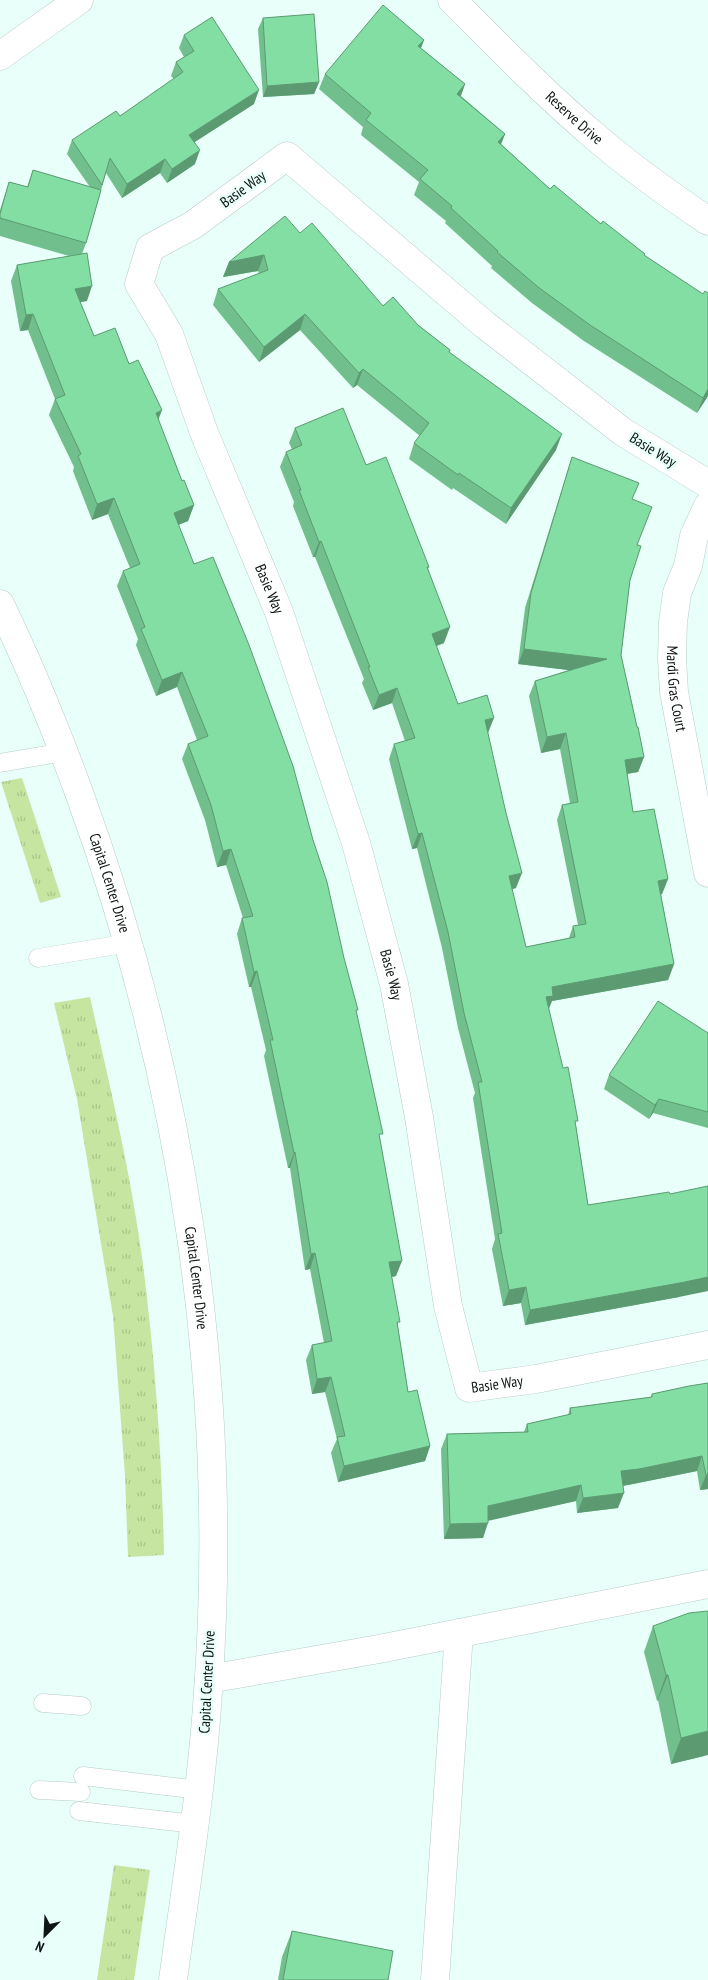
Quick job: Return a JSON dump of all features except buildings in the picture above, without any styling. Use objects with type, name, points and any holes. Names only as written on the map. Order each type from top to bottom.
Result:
[{"type":"street","points":[[0,56],[79,0]]},
{"type":"street","name":"Reserve Drive","points":[[452,0],[532,80],[592,134],[661,189],[708,221]]},
{"type":"street","name":"Basie Way","points":[[708,484],[623,432],[485,325],[288,156],[193,225],[150,248],[139,284],[169,334],[205,435],[279,612],[356,843],[394,984],[419,1117],[448,1306],[468,1388],[536,1379],[708,1345]]},
{"type":"street","name":"Mardi Gras Court","points":[[708,506],[694,536],[688,566],[677,593],[673,622],[672,659],[674,692],[708,873]]},
{"type":"street","name":"Capital Center Drive","points":[[0,604],[64,752],[94,834],[129,943],[164,1087],[181,1172],[198,1284],[211,1437],[213,1551],[209,1679],[195,1824],[173,1980]]},
{"type":"street","points":[[209,1679],[459,1633],[708,1584]]},
{"type":"street","points":[[435,1980],[459,1633]]},
{"type":"lane","points":[[0,763],[64,752]]},
{"type":"lane","points":[[38,958],[129,943]]},
{"type":"lane","points":[[43,1704],[82,1706]]},
{"type":"lane","points":[[38,1790],[82,1784],[199,1790]]},
{"type":"lane","points":[[78,1811],[195,1824]]},
{"type":"green space","points":[[22,778],[61,897],[40,903],[1,782]]},
{"type":"green space","points":[[90,997],[125,1159],[142,1257],[151,1331],[157,1406],[164,1555],[128,1557],[125,1476],[113,1316],[77,1099],[54,1003]]},
{"type":"green space","points":[[114,1865],[150,1870],[134,1980],[97,1980]]}]
